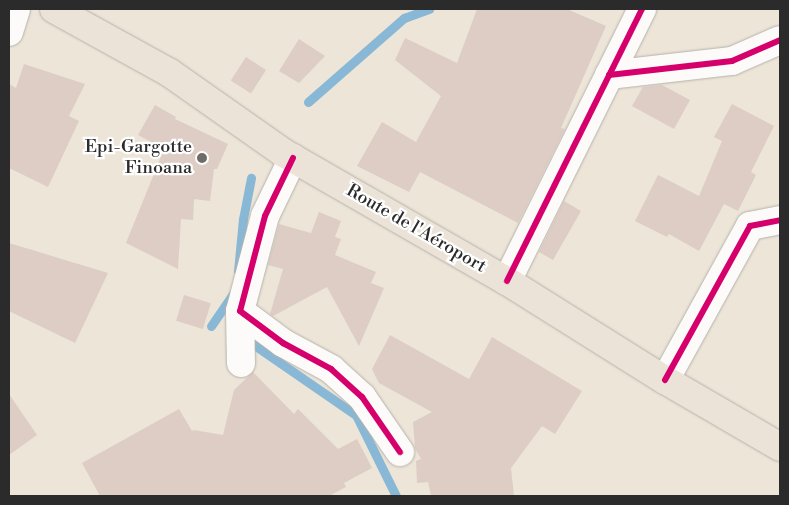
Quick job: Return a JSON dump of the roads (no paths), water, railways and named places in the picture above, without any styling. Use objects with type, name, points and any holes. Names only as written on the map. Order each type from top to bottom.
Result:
[{"type":"main road","name":"Route de l'Aéroport","points":[[54,9],[170,73],[293,158],[507,281],[665,380],[780,447]]},
{"type":"street","points":[[9,32],[16,9]]},
{"type":"street","points":[[507,281],[642,9]]},
{"type":"street","points":[[609,75],[732,61],[780,40]]},
{"type":"street","points":[[242,363],[240,311],[265,216],[293,158]]},
{"type":"street","points":[[665,380],[750,226],[780,220]]},
{"type":"street","points":[[240,311],[283,343],[331,370],[362,397],[400,452]]},
{"type":"waterway","points":[[308,102],[404,18],[429,9]]},
{"type":"waterway","points":[[238,271],[243,219],[251,178]]},
{"type":"waterway","points":[[211,326],[235,291]]},
{"type":"waterway","points":[[250,342],[356,415],[396,496]]},
{"type":"place","name":"Epi-Gargotte Finoana","points":[[202,158]]}]
